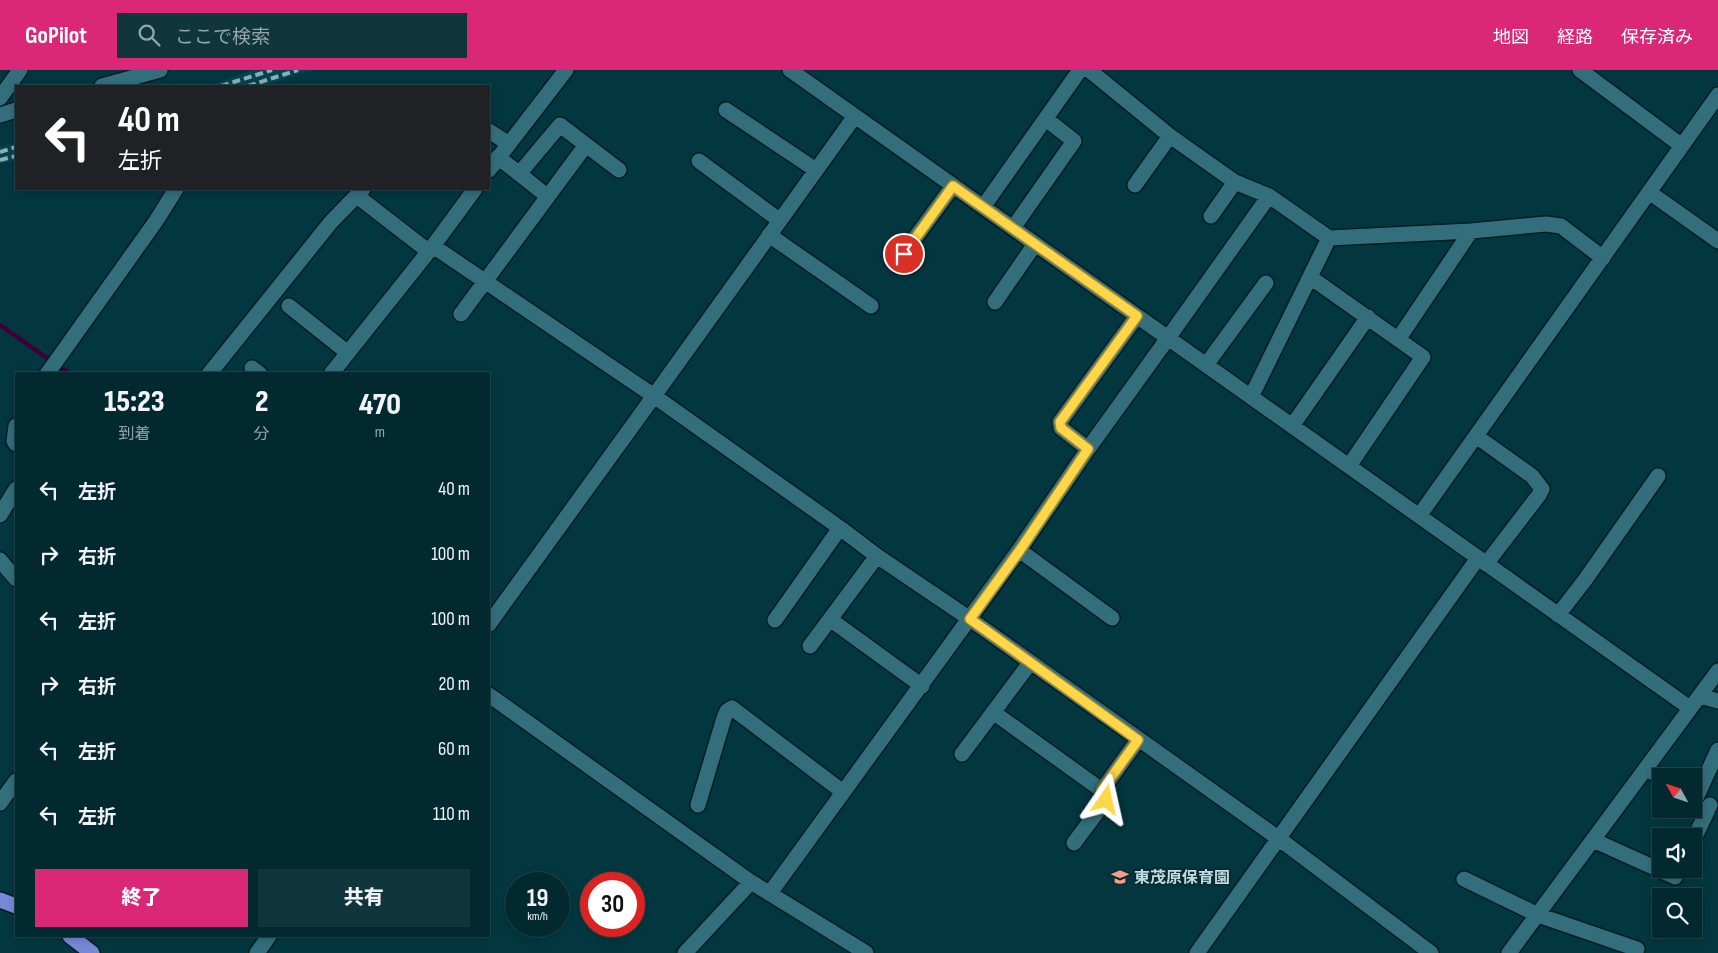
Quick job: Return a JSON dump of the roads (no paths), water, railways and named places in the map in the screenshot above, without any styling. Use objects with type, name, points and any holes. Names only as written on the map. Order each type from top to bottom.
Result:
[{"type":"highway","points":[[0,900],[15,906]]},
{"type":"highway","points":[[71,937],[92,953]]},
{"type":"street","points":[[0,98],[20,70]]},
{"type":"street","points":[[104,85],[121,76],[160,70]]},
{"type":"street","points":[[490,169],[566,70]]},
{"type":"street","points":[[790,70],[1690,708]]},
{"type":"street","points":[[984,207],[1080,70]]},
{"type":"street","points":[[1089,70],[1170,136],[1235,182],[1269,196],[1329,238],[1471,231],[1546,224],[1561,226],[1602,258]]},
{"type":"street","points":[[1580,70],[1682,146]]},
{"type":"street","points":[[1419,516],[1718,95]]},
{"type":"street","points":[[0,115],[15,110]]},
{"type":"street","points":[[726,110],[816,170]]},
{"type":"street","points":[[490,623],[855,116]]},
{"type":"street","points":[[1013,228],[1074,140],[1046,119]]},
{"type":"street","points":[[519,174],[560,125],[619,170]]},
{"type":"street","points":[[490,132],[509,144]]},
{"type":"street","points":[[1135,185],[1170,136]]},
{"type":"street","points":[[461,314],[586,145]]},
{"type":"street","points":[[498,157],[547,196]]},
{"type":"street","points":[[699,161],[779,220]]},
{"type":"street","points":[[1211,216],[1235,182]]},
{"type":"street","points":[[904,254],[953,186]]},
{"type":"street","points":[[51,367],[156,221],[175,190]]},
{"type":"street","points":[[333,372],[474,190]]},
{"type":"street","points":[[211,372],[331,222],[360,192],[431,248],[486,280],[654,396],[877,556],[970,619],[1278,838],[1431,953]]},
{"type":"street","points":[[1649,192],[1718,241]]},
{"type":"street","points":[[770,893],[1020,550],[1088,449],[1269,196]]},
{"type":"street","points":[[1399,338],[1471,231]]},
{"type":"street","points":[[769,235],[871,306]]},
{"type":"street","points":[[1251,397],[1329,238]]},
{"type":"street","points":[[995,302],[1035,244]]},
{"type":"street","points":[[1310,277],[1422,356],[1349,466]]},
{"type":"street","points":[[1206,365],[1266,283]]},
{"type":"street","points":[[289,306],[348,353]]},
{"type":"street","points":[[1088,449],[1061,428],[1060,422],[1137,316]]},
{"type":"street","points":[[1292,426],[1368,317]]},
{"type":"street","points":[[1197,953],[1278,838],[1482,561],[1539,495],[1542,488],[1532,476],[1476,436]]},
{"type":"street","points":[[1558,615],[1658,476]]},
{"type":"street","points":[[0,515],[15,491]]},
{"type":"street","points":[[775,620],[840,528]]},
{"type":"street","points":[[1020,550],[1112,618]]},
{"type":"street","points":[[810,646],[877,556]]},
{"type":"street","points":[[0,560],[15,577]]},
{"type":"street","points":[[831,620],[922,686]]},
{"type":"street","points":[[962,754],[1030,662]]},
{"type":"street","points":[[1509,953],[1718,671]]},
{"type":"street","points":[[490,696],[751,882],[866,953]]},
{"type":"street","points":[[1700,696],[1718,701]]},
{"type":"street","points":[[698,805],[724,718],[727,711],[732,708],[844,792]]},
{"type":"street","points":[[993,712],[1107,794],[1106,800],[1074,843]]},
{"type":"street","points":[[1102,790],[1138,740]]},
{"type":"street","points":[[1702,781],[1718,750]]},
{"type":"street","points":[[1646,768],[1652,772]]},
{"type":"street","points":[[0,803],[15,782]]},
{"type":"street","points":[[1701,828],[1714,808],[1702,800]]},
{"type":"street","points":[[1593,840],[1652,863]]},
{"type":"street","points":[[1464,879],[1538,915],[1637,949]]},
{"type":"street","points":[[685,953],[751,882]]},
{"type":"street","points":[[257,953],[268,937]]},
{"type":"waterway","points":[[0,325],[67,372]]},
{"type":"railway","points":[[224,85],[272,70]]},
{"type":"railway","points":[[251,85],[298,70]]},
{"type":"railway","points":[[0,152],[15,147]]},
{"type":"railway","points":[[0,160],[15,156]]},
{"type":"place","name":"東茂原保育園","points":[[1120,877]]}]
